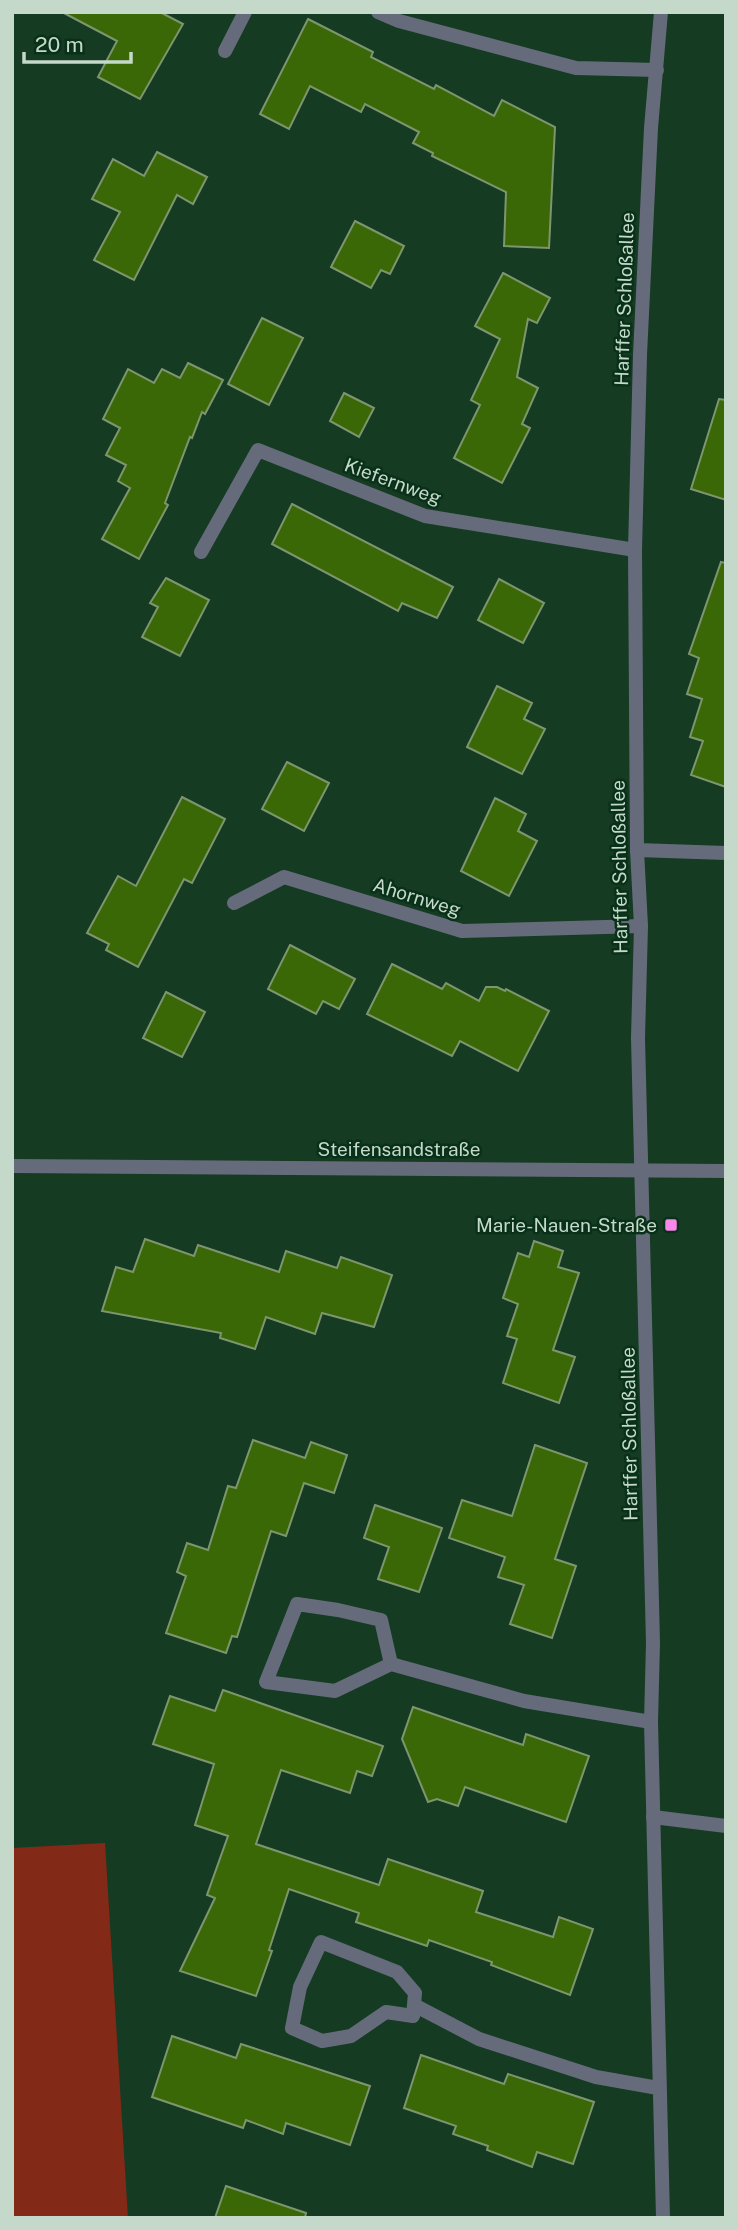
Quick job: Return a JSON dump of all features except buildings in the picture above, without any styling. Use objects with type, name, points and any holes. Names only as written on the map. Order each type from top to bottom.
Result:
[{"type":"street","points":[[225,51],[245,12]]},
{"type":"street","points":[[378,12],[400,21],[576,68],[657,70]]},
{"type":"street","name":"Harffer Schloßallee","points":[[661,12],[650,128],[635,550],[637,850],[641,926],[638,1038],[653,1643],[651,1722],[658,2088],[663,2218]]},
{"type":"street","name":"Kiefernweg","points":[[201,552],[258,450],[425,516],[635,550]]},
{"type":"street","points":[[637,850],[726,852]]},
{"type":"street","name":"Ahornweg","points":[[234,903],[284,877],[462,931],[641,926]]},
{"type":"street","name":"Steifensandstraße","points":[[12,1166],[726,1171]]},
{"type":"street","points":[[391,1664],[381,1620],[338,1609],[297,1604],[266,1682],[335,1691],[391,1664],[524,1701],[651,1722]]},
{"type":"street","points":[[653,1818],[726,1826]]},
{"type":"street","points":[[321,1942],[397,1972],[415,1993],[414,2005],[413,2016],[386,2012],[351,2036],[322,2041],[292,2028],[300,1987],[321,1942]]},
{"type":"street","points":[[414,2005],[479,2039],[596,2077],[658,2088]]},
{"type":"shaded area","points":[[105,1843],[128,2218],[12,2218],[12,1848]]},
{"type":"place","name":"Marie-Nauen-Straße","points":[[671,1225]]}]
